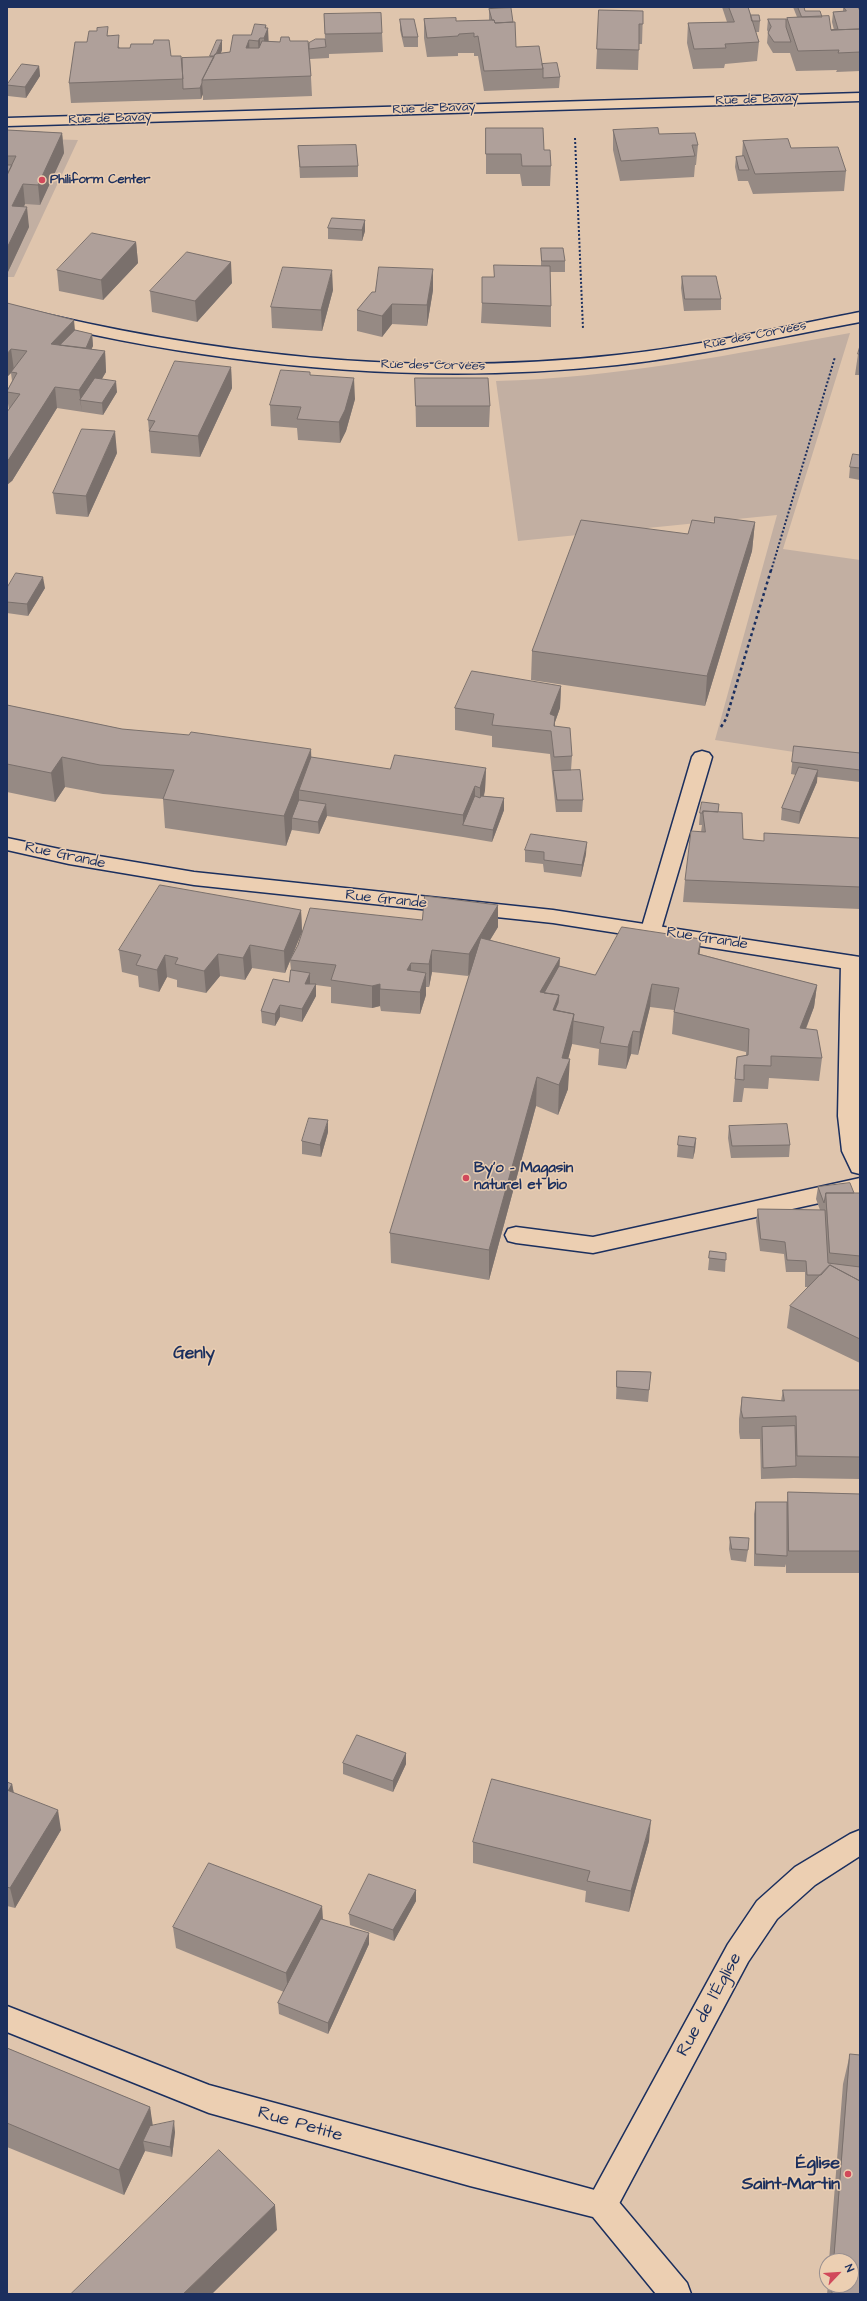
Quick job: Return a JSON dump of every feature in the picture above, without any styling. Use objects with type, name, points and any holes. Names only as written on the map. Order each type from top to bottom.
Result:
[{"type":"street","name":"Rue de Bavay","points":[[7,122],[860,97]]},
{"type":"street","name":"Rue des Corvées","points":[[7,310],[140,341],[199,350],[360,365],[457,368],[533,367],[584,363],[695,348],[853,318]]},
{"type":"street","points":[[651,930],[702,758]]},
{"type":"street","name":"Rue Grande","points":[[7,844],[64,858],[165,875],[508,911],[651,930],[855,964]]},
{"type":"street","points":[[855,964],[849,1116],[853,1151],[860,1166]]},
{"type":"street","points":[[516,1235],[593,1245],[860,1186]]},
{"type":"street","name":"Rue de l'Église","points":[[602,2205],[738,1953],[768,1910],[805,1876],[860,1842]]},
{"type":"street","name":"Rue Petite","points":[[7,2019],[210,2099],[470,2172],[602,2205]]},
{"type":"street","points":[[602,2205],[676,2294]]},
{"type":"path","points":[[574,137],[584,363]]},
{"type":"path","points":[[702,758],[726,719],[853,318]]},
{"type":"shaded area","name":"Philiform Center","points":[[44,139],[78,140],[14,277],[7,277],[7,219]]},
{"type":"shaded area","points":[[850,333],[783,549],[860,560],[860,762],[715,740],[777,515],[518,541],[496,381],[541,379],[630,370],[718,357]]},
{"type":"building","points":[[729,7],[748,7],[759,42],[725,44],[726,48],[694,49],[688,23],[734,22]]},
{"type":"building","points":[[798,7],[804,7],[805,11],[820,11],[822,17],[802,17]]},
{"type":"building","points":[[844,7],[858,7],[860,11],[860,29],[831,30],[838,29],[833,12],[846,11]]},
{"type":"building","points":[[511,8],[513,22],[495,23],[494,20],[492,20],[489,9]]},
{"type":"building","points":[[599,10],[643,11],[643,24],[639,24],[639,50],[597,49]]},
{"type":"building","points":[[381,13],[382,33],[325,34],[324,14]]},
{"type":"building","points":[[751,15],[759,15],[760,21],[752,21]]},
{"type":"building","points":[[829,16],[831,30],[860,29],[860,52],[838,53],[839,50],[798,51],[787,18]]},
{"type":"building","points":[[456,18],[456,21],[494,20],[495,23],[515,22],[516,47],[539,46],[543,69],[484,71],[478,36],[474,37],[474,33],[459,34],[458,36],[427,38],[424,19]]},
{"type":"building","points":[[400,19],[414,19],[418,37],[403,37]]},
{"type":"building","points":[[768,19],[786,19],[786,27],[791,42],[774,42],[768,33],[771,27]]},
{"type":"building","points":[[255,24],[266,25],[265,28],[268,28],[264,38],[260,38],[258,41],[249,40],[246,48],[259,48],[262,41],[280,42],[281,37],[289,37],[290,41],[308,41],[311,76],[202,80],[215,54],[230,52],[233,35],[251,35]]},
{"type":"building","points":[[108,27],[107,36],[119,35],[118,48],[130,48],[131,44],[153,44],[154,40],[169,40],[171,56],[181,56],[183,79],[69,83],[75,42],[87,42],[89,31],[97,31],[97,28]]},
{"type":"building","points":[[316,39],[325,39],[326,47],[309,49],[309,43]]},
{"type":"building","points":[[217,40],[222,40],[216,54],[214,56],[210,56]]},
{"type":"building","points":[[214,57],[202,80],[200,88],[183,89],[182,58]]},
{"type":"building","points":[[557,63],[560,77],[543,78],[542,64]]},
{"type":"building","points":[[22,64],[39,66],[25,87],[7,85]]},
{"type":"building","points":[[486,128],[543,128],[544,150],[550,150],[551,166],[522,166],[521,154],[486,154]]},
{"type":"building","points":[[658,128],[659,134],[695,133],[698,145],[692,145],[695,156],[621,161],[613,130]]},
{"type":"building","points":[[7,130],[62,133],[38,185],[23,184],[12,206],[27,207],[7,248],[7,175],[16,156],[7,156]]},
{"type":"building","points":[[788,139],[791,148],[838,147],[846,171],[755,174],[743,141]]},
{"type":"building","points":[[356,145],[358,166],[300,167],[298,146]]},
{"type":"building","points":[[744,156],[749,170],[739,170],[736,157]]},
{"type":"building","points":[[7,165],[12,165],[7,175]]},
{"type":"building","points":[[332,218],[365,220],[362,230],[328,228]]},
{"type":"building","points":[[92,233],[136,242],[101,280],[57,270]]},
{"type":"building","points":[[541,248],[563,248],[565,261],[542,261]]},
{"type":"building","points":[[187,252],[231,262],[195,301],[150,291]]},
{"type":"building","points":[[494,265],[550,266],[551,306],[482,303],[482,277],[494,277]]},
{"type":"building","points":[[283,267],[332,270],[321,310],[271,307]]},
{"type":"building","points":[[379,267],[433,269],[427,305],[392,304],[382,316],[357,310],[372,292],[375,292]]},
{"type":"building","points":[[682,276],[716,276],[721,299],[685,299]]},
{"type":"building","points":[[7,303],[74,320],[51,344],[105,351],[79,390],[55,387],[7,461],[7,412],[20,394],[7,391],[17,373],[11,372],[27,351],[11,349],[7,354]]},
{"type":"building","points":[[75,330],[92,334],[86,348],[60,345]]},
{"type":"building","points":[[175,361],[231,367],[198,436],[149,431],[155,421],[148,420]]},
{"type":"building","points":[[281,370],[310,372],[310,375],[354,378],[345,410],[339,422],[297,419],[301,407],[270,405]]},
{"type":"building","points":[[95,378],[116,381],[102,403],[80,400]]},
{"type":"building","points":[[415,378],[488,378],[490,406],[416,406]]},
{"type":"building","points":[[82,429],[115,431],[86,496],[53,493]]},
{"type":"building","points":[[853,454],[860,455],[860,468],[850,467]]},
{"type":"building","points":[[715,517],[755,522],[707,676],[532,651],[581,520],[688,534],[692,520],[714,523]]},
{"type":"building","points":[[16,573],[43,577],[27,604],[7,602],[7,588]]},
{"type":"building","points":[[472,671],[561,686],[550,714],[555,716],[554,726],[570,728],[572,756],[554,757],[551,731],[492,725],[494,714],[455,708]]},
{"type":"building","points":[[7,705],[122,729],[189,735],[191,732],[311,749],[284,816],[163,799],[174,770],[100,765],[62,757],[51,773],[7,764]]},
{"type":"building","points":[[794,746],[860,753],[860,770],[792,762]]},
{"type":"building","points":[[395,755],[486,768],[480,788],[475,786],[463,815],[299,790],[311,757],[390,769]]},
{"type":"building","points":[[799,767],[818,770],[800,812],[782,808]]},
{"type":"building","points":[[580,770],[583,800],[557,800],[553,771]]},
{"type":"building","points":[[475,796],[480,798],[481,796],[504,798],[493,830],[463,825]]},
{"type":"building","points":[[299,800],[326,804],[318,822],[292,818]]},
{"type":"building","points":[[702,802],[719,804],[718,812],[703,811],[703,813],[700,813]]},
{"type":"building","points":[[703,811],[742,813],[743,839],[764,841],[764,833],[860,838],[860,887],[685,880],[691,831],[705,832]]},
{"type":"building","points":[[531,834],[587,842],[582,865],[544,860],[544,852],[525,850]]},
{"type":"building","points":[[160,885],[301,910],[284,951],[250,945],[243,958],[218,954],[204,971],[175,964],[178,958],[165,955],[157,970],[136,965],[141,955],[119,950]]},
{"type":"building","points":[[425,896],[498,905],[469,954],[432,950],[429,964],[411,963],[407,970],[426,973],[420,992],[380,989],[380,984],[372,986],[331,980],[336,965],[290,960],[298,945],[310,908],[422,920]]},
{"type":"building","points":[[622,927],[701,939],[698,954],[817,985],[800,1028],[817,1030],[822,1058],[771,1056],[771,1066],[744,1065],[744,1080],[735,1079],[737,1057],[748,1055],[749,1029],[674,1012],[679,988],[652,984],[640,1032],[633,1031],[628,1047],[600,1043],[604,1027],[573,1021],[574,1014],[555,1010],[559,995],[544,993],[559,966],[595,975]]},
{"type":"building","name":"By'o - Magasin naturel et bio","points":[[481,938],[560,958],[540,992],[559,995],[553,1010],[574,1014],[562,1058],[570,1059],[559,1085],[537,1077],[489,1250],[390,1233]]},
{"type":"building","points":[[291,970],[310,973],[305,984],[316,984],[302,1009],[280,1005],[275,1014],[261,1011],[273,979],[289,982]]},
{"type":"building","points":[[309,1118],[328,1120],[320,1145],[302,1141]]},
{"type":"building","points":[[787,1124],[790,1145],[732,1146],[729,1126]]},
{"type":"building","points":[[679,1136],[696,1138],[694,1147],[678,1145]]},
{"type":"building","points":[[850,1183],[854,1193],[826,1193],[824,1203],[818,1187]]},
{"type":"building","points":[[826,1193],[860,1193],[860,1256],[830,1253]]},
{"type":"building","points":[[758,1209],[825,1210],[828,1263],[860,1267],[860,1281],[830,1265],[821,1275],[807,1275],[806,1261],[787,1260],[785,1242],[761,1239]]},
{"type":"building","points":[[710,1251],[726,1253],[726,1260],[709,1258]]},
{"type":"building","points":[[830,1265],[860,1281],[860,1339],[790,1306]]},
{"type":"building","points":[[617,1371],[651,1372],[649,1390],[617,1387]]},
{"type":"building","points":[[783,1390],[860,1390],[860,1457],[797,1456],[796,1416],[743,1418],[741,1410],[742,1397],[784,1401]]},
{"type":"building","points":[[795,1426],[796,1466],[763,1468],[762,1427]]},
{"type":"building","points":[[788,1492],[860,1494],[860,1551],[789,1551]]},
{"type":"building","points":[[756,1502],[787,1502],[787,1556],[756,1554]]},
{"type":"building","points":[[730,1537],[749,1538],[748,1550],[732,1549]]},
{"type":"building","points":[[357,1735],[406,1753],[393,1781],[343,1763]]},
{"type":"building","points":[[492,1779],[651,1820],[631,1891],[587,1881],[590,1871],[473,1842]]},
{"type":"building","points":[[7,1782],[12,1784],[8,1791],[7,1790]]},
{"type":"building","points":[[7,1790],[58,1810],[10,1888],[7,1887]]},
{"type":"building","points":[[209,1863],[322,1906],[286,1973],[173,1927]]},
{"type":"building","points":[[369,1874],[416,1890],[393,1930],[349,1914]]},
{"type":"building","points":[[321,1919],[369,1933],[328,2023],[278,2003]]},
{"type":"building","points":[[7,2048],[150,2107],[119,2170],[7,2123]]},
{"type":"building","name":"Église Saint-Martin","points":[[850,2054],[860,2055],[860,2294],[832,2294],[859,2293],[859,2253],[835,2253]]},
{"type":"building","points":[[174,2121],[170,2147],[143,2141],[150,2126]]},
{"type":"building","points":[[219,2150],[275,2205],[183,2294],[71,2294]]},
{"type":"place","name":"Philiform Center","points":[[42,180]]},
{"type":"place","name":"By'o - Magasin naturel et bio","points":[[466,1178]]},
{"type":"place","name":"Église Saint-Martin","points":[[848,2174]]},
{"type":"district","name":"Genly","points":[[194,1354]]}]
